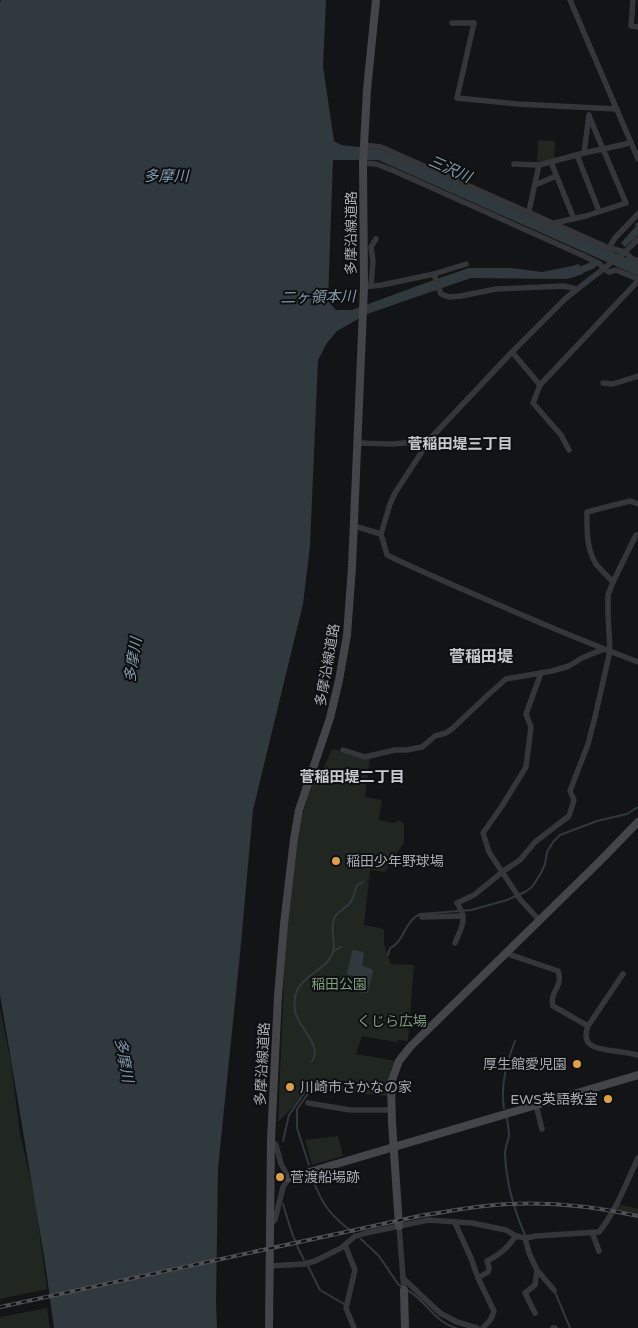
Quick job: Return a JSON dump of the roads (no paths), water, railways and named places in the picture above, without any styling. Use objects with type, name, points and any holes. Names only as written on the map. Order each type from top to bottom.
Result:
[{"type":"street","name":"多摩沿線道路","points":[[269,1328],[271,1140],[278,996],[284,924],[299,810],[330,718],[347,635],[354,526],[361,335],[366,289],[363,162],[367,90],[376,0]]},
{"type":"street","points":[[570,0],[638,159]]},
{"type":"street","points":[[632,0],[631,26],[638,27]]},
{"type":"street","points":[[452,23],[474,23],[457,98],[616,109]]},
{"type":"street","points":[[584,153],[589,107]]},
{"type":"street","points":[[554,223],[626,203],[589,116]]},
{"type":"street","points":[[514,164],[539,165],[631,142]]},
{"type":"street","points":[[364,146],[381,147],[624,253],[638,261]]},
{"type":"street","points":[[577,155],[600,211]]},
{"type":"street","points":[[363,162],[376,164],[392,170],[584,256],[607,267],[609,272],[616,270],[638,280],[540,385],[533,402],[562,435],[569,450]]},
{"type":"street","points":[[551,162],[574,219]]},
{"type":"street","points":[[529,211],[539,165]]},
{"type":"street","points":[[535,184],[556,176]]},
{"type":"street","points":[[609,248],[615,238],[638,214]]},
{"type":"street","points":[[376,239],[371,247],[373,261],[366,289],[434,274],[466,264]]},
{"type":"street","points":[[638,239],[607,267],[576,289],[512,352],[428,442],[395,494],[381,534],[387,555],[420,571],[638,662]]},
{"type":"street","points":[[434,274],[441,294],[449,297],[496,289],[564,286],[576,289]]},
{"type":"street","points":[[512,352],[540,385]]},
{"type":"street","points":[[603,383],[613,384],[638,376]]},
{"type":"street","points":[[357,442],[392,444],[428,442]]},
{"type":"street","points":[[613,582],[596,564],[592,556],[587,537],[586,512],[630,502],[638,504]]},
{"type":"street","points":[[354,526],[381,534]]},
{"type":"street","points":[[455,943],[464,921],[457,902],[474,895],[520,860],[534,842],[570,816],[574,800],[570,791],[596,717],[607,650],[608,595],[636,536]]},
{"type":"street","points":[[343,750],[365,757],[422,746],[435,736],[446,733],[453,728],[506,679],[569,666],[582,658],[607,650]]},
{"type":"street","points":[[539,920],[518,896],[489,852],[483,833],[526,767],[531,727],[526,714],[541,673]]},
{"type":"street","points":[[404,1328],[391,1083],[400,1061],[410,1047],[638,822]]},
{"type":"street","points":[[422,917],[462,913]]},
{"type":"street","points":[[505,953],[558,971],[560,979],[558,988],[551,1000],[553,1006],[588,1026]]},
{"type":"street","points":[[623,974],[588,1026],[585,1035],[587,1040],[597,1048],[638,1055]]},
{"type":"street","points":[[270,1224],[275,1220],[283,1187],[289,1178],[638,1075]]},
{"type":"street","points":[[308,1103],[350,1110],[392,1110]]},
{"type":"street","points":[[536,1105],[542,1129]]},
{"type":"street","points":[[271,1140],[276,1145],[281,1164],[289,1178]]},
{"type":"street","points":[[269,1266],[304,1264],[315,1261],[345,1245],[354,1237],[428,1220],[491,1226],[525,1238],[599,1232],[606,1224],[638,1158]]},
{"type":"street","points":[[456,1223],[478,1278],[494,1311],[491,1319],[483,1328]]},
{"type":"street","points":[[592,1232],[599,1251]]},
{"type":"street","points":[[478,1278],[488,1272],[487,1261],[506,1249],[516,1236]]},
{"type":"street","points":[[525,1238],[529,1253],[537,1270],[554,1290]]},
{"type":"street","points":[[345,1245],[355,1270],[346,1308],[354,1328]]},
{"type":"street","points":[[535,1313],[525,1294],[535,1285],[537,1270]]},
{"type":"street","points":[[403,1284],[440,1313],[457,1322],[477,1328]]},
{"type":"water","name":"多摩川","points":[[1,0],[326,0],[323,66],[334,141],[341,145],[386,150],[638,263],[638,276],[378,160],[333,160],[328,301],[336,310],[352,310],[469,268],[511,268],[542,272],[579,264],[583,274],[567,279],[471,278],[367,314],[337,331],[327,343],[318,360],[310,546],[303,604],[253,810],[218,1168],[217,1328],[54,1328],[45,1262],[0,995]]},
{"type":"water","points":[[638,222],[638,235],[625,247],[621,243]]},
{"type":"water","points":[[352,951],[363,952],[362,966],[373,971],[368,993],[358,992],[359,977],[348,975],[347,973]]},
{"type":"waterway","name":"二ヶ領本川","points":[[574,273],[593,265]]},
{"type":"waterway","points":[[388,955],[390,948],[395,945],[415,917],[421,914],[471,910],[507,900],[525,892],[532,887],[541,873],[547,852],[560,835],[597,821],[627,814],[638,807]]},
{"type":"waterway","points":[[312,1061],[315,1050],[313,1044],[295,1012],[296,992],[299,986],[331,957],[334,947],[332,927],[334,919],[350,903],[357,885],[363,882]]},
{"type":"waterway","points":[[334,951],[341,947]]},
{"type":"waterway","points":[[504,1108],[505,1074],[515,1041]]},
{"type":"waterway","points":[[283,1141],[289,1115],[309,1086]]},
{"type":"waterway","points":[[309,1165],[297,1128],[297,1109],[312,1088]]},
{"type":"waterway","points":[[507,1119],[509,1135],[505,1149],[507,1175],[514,1206],[525,1235]]},
{"type":"waterway","points":[[312,1177],[328,1209],[354,1233]]},
{"type":"waterway","points":[[283,1204],[304,1260]]},
{"type":"waterway","points":[[361,1239],[379,1256],[401,1286]]},
{"type":"waterway","points":[[308,1266],[320,1290],[344,1304]]},
{"type":"waterway","points":[[407,1290],[420,1299],[442,1321],[456,1328]]},
{"type":"waterway","points":[[555,1292],[570,1328]]},
{"type":"railway","points":[[0,1307],[424,1215],[470,1208],[523,1203],[581,1206],[638,1216]]},
{"type":"place","name":"稲田少年野球場","points":[[336,861]]},
{"type":"place","name":"厚生館愛児園","points":[[577,1064]]},
{"type":"place","name":"川崎市さかなの家","points":[[290,1087]]},
{"type":"place","name":"EWS英語教室","points":[[608,1099]]},
{"type":"place","name":"菅渡船場跡","points":[[280,1177]]},
{"type":"district","name":"菅稲田堤三丁目","points":[[460,444]]},
{"type":"district","name":"菅稲田堤","points":[[481,656]]},
{"type":"district","name":"菅稲田堤二丁目","points":[[352,777]]},
{"type":"water label","name":"三沢川","points":[[450,169]]},
{"type":"park label","name":"稲田公園","points":[[339,984]]},
{"type":"park label","name":"くじら広場","points":[[392,1021]]}]
